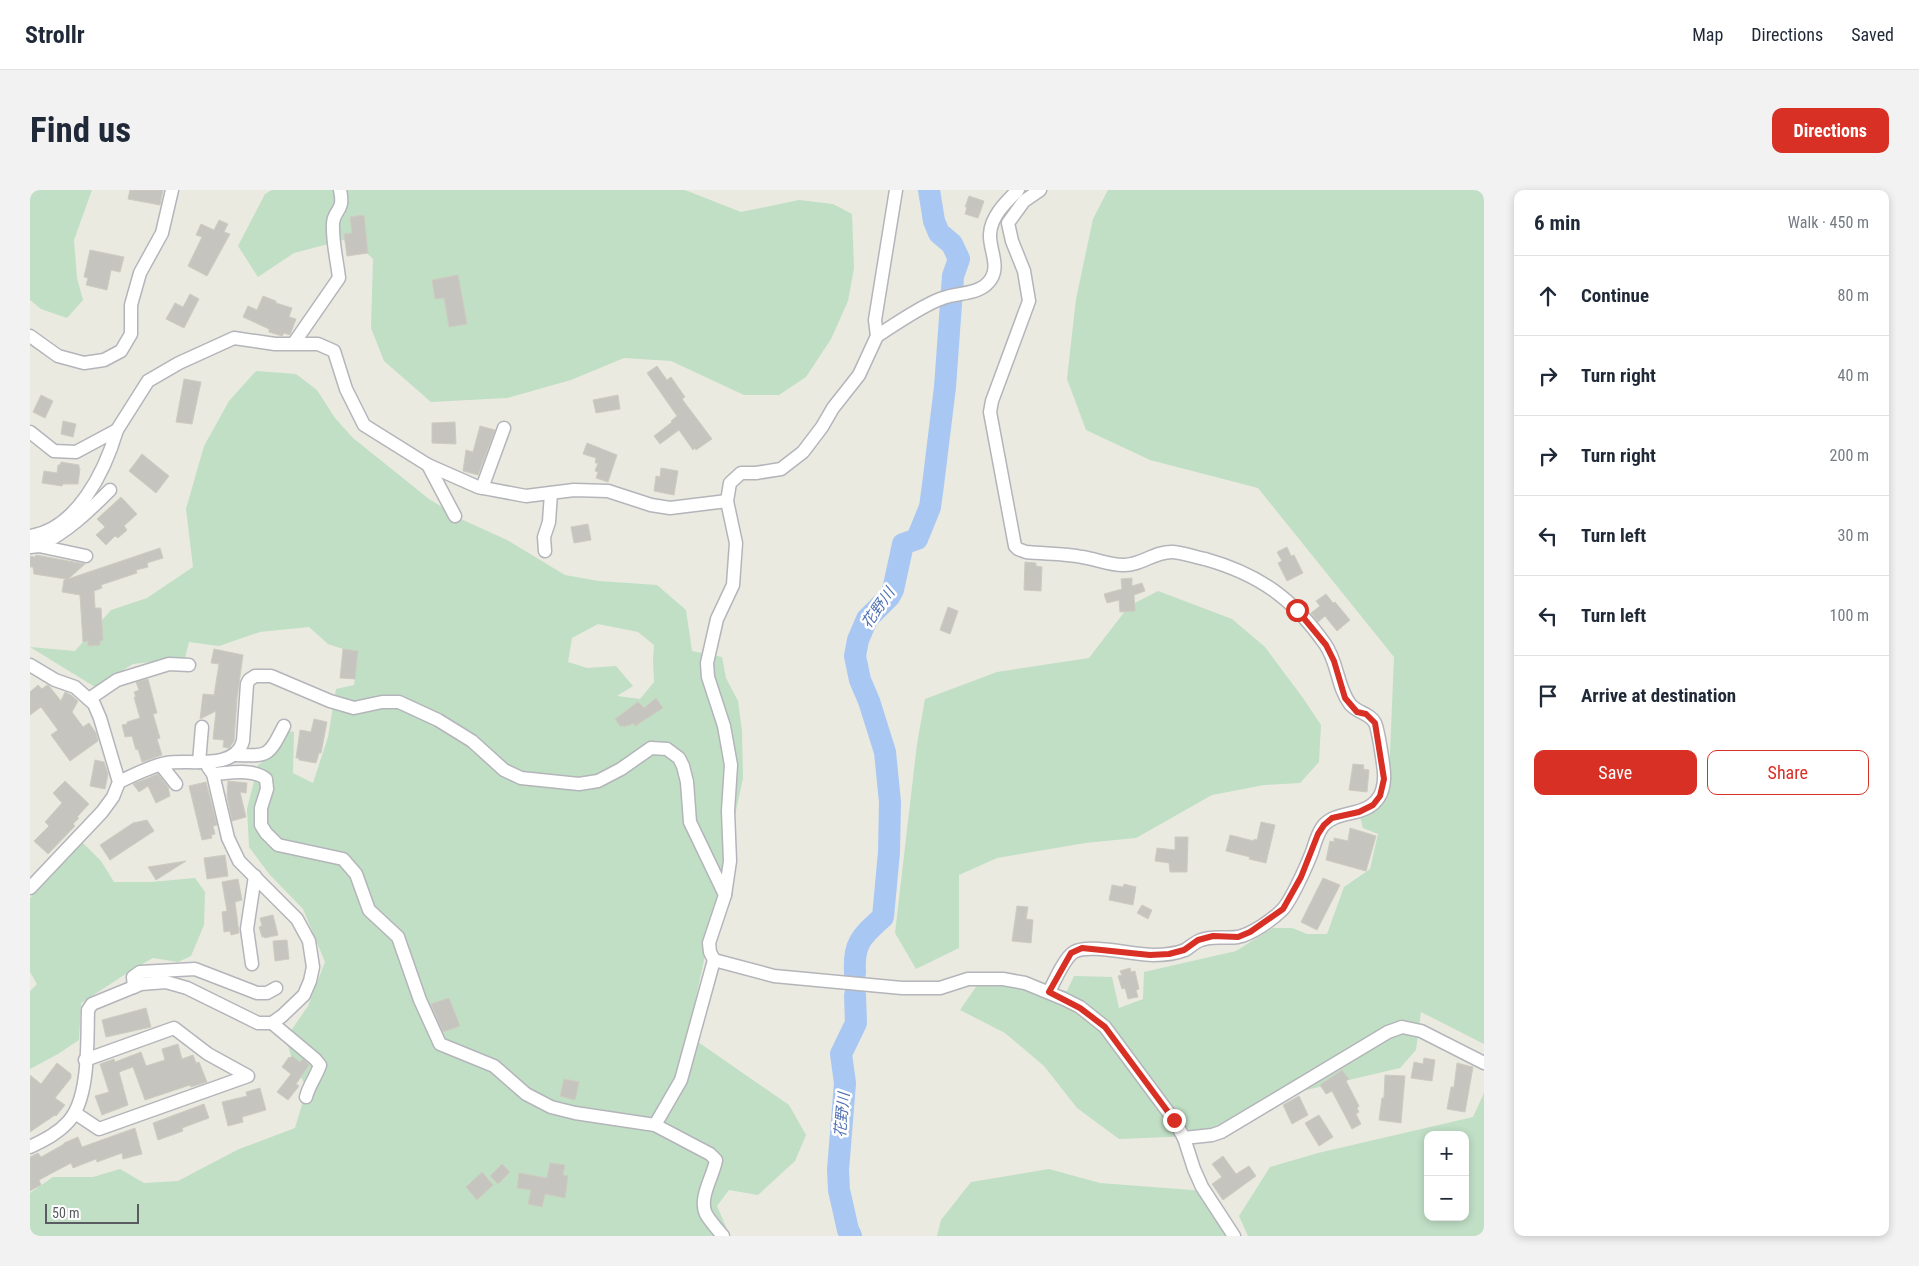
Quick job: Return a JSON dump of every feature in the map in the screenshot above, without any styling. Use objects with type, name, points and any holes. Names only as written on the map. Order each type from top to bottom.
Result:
[{"type":"street","points":[[30,336],[58,356],[84,363],[104,360],[121,351],[131,334],[131,305],[140,273],[162,233],[172,190]]},
{"type":"street","points":[[294,343],[339,278],[333,221],[341,207],[340,190]]},
{"type":"street","points":[[655,1125],[680,1080],[714,960],[710,952],[709,943],[725,895],[730,861],[728,811],[730,760],[724,726],[707,675],[707,663],[717,619],[732,585],[736,543],[727,501],[730,483],[740,473],[781,469],[803,452],[822,427],[833,408],[859,375],[877,336],[875,320],[896,190]]},
{"type":"street","points":[[877,336],[942,298],[976,291],[989,281],[995,272],[990,235],[992,223],[1000,209],[1018,190]]},
{"type":"street","points":[[1040,190],[1024,201],[1008,223],[1012,241],[1024,271],[1029,301],[992,401],[990,412],[1015,546],[1026,552],[1080,556],[1108,564],[1126,566],[1158,554],[1172,552],[1219,563],[1249,574],[1272,589],[1297,610],[1326,645],[1334,661],[1345,698],[1357,712],[1366,714],[1375,723],[1384,779],[1380,796],[1373,805],[1359,812],[1332,818],[1324,825],[1318,834],[1301,877],[1283,909],[1250,932],[1238,937],[1213,936],[1198,940],[1184,950],[1169,954],[1150,955],[1082,948],[1071,953],[1049,992]]},
{"type":"street","points":[[30,536],[42,534],[63,522],[77,509],[110,455],[117,430],[148,381],[234,338],[275,344],[318,344],[334,351],[346,389],[364,425],[428,464],[482,488],[526,496],[574,490],[608,491],[670,508],[727,501]]},
{"type":"street","points":[[482,488],[504,428]]},
{"type":"street","points":[[30,432],[54,451],[76,452],[117,430]]},
{"type":"street","points":[[428,464],[455,516]]},
{"type":"street","points":[[35,547],[59,536],[80,520],[110,490]]},
{"type":"street","points":[[544,551],[544,538],[549,522],[551,493]]},
{"type":"street","points":[[35,547],[86,556]]},
{"type":"street","points":[[89,699],[117,680],[169,664],[189,665]]},
{"type":"street","points":[[30,666],[56,680],[75,686],[94,704],[119,782],[113,797],[102,812],[30,888]]},
{"type":"street","points":[[119,782],[161,765],[185,761],[202,763],[227,758],[241,749],[244,741],[247,684],[255,676],[271,676],[330,701],[354,708],[382,702],[399,702],[438,720],[472,741],[504,770],[521,778],[579,784],[598,781],[621,769],[651,748],[667,749],[680,758],[687,782],[690,822],[725,895]]},
{"type":"street","points":[[234,754],[262,755],[267,753],[272,750],[284,726]]},
{"type":"street","points":[[30,1147],[51,1137],[69,1122],[79,1106],[84,1082],[88,1010],[92,1004],[140,984],[166,982],[187,988],[258,1023],[272,1023],[304,995],[311,976],[312,956],[309,941],[297,919],[239,861],[228,838],[213,774],[202,763],[202,727]]},
{"type":"street","points":[[161,765],[176,784]]},
{"type":"street","points":[[213,774],[260,774],[266,779],[266,789],[261,808],[261,825],[266,833],[278,844],[343,859],[350,866],[356,874],[369,910],[398,937],[420,1000],[440,1044],[494,1066],[526,1094],[551,1107],[576,1113],[655,1125],[710,1154],[716,1160],[704,1196],[705,1212],[723,1236]]},
{"type":"street","points":[[252,964],[247,929],[255,876]]},
{"type":"street","points":[[714,960],[774,976],[917,988],[940,988],[968,980],[1003,979],[1025,983],[1049,992],[1080,1008],[1105,1027],[1174,1120],[1184,1138],[1194,1170],[1202,1187],[1234,1236]]},
{"type":"street","points":[[134,987],[133,977],[140,972],[195,969],[257,993],[267,993],[276,988]]},
{"type":"street","points":[[272,1023],[320,1065],[317,1075],[308,1086],[306,1097]]},
{"type":"street","points":[[1184,1138],[1212,1135],[1221,1132],[1388,1032],[1402,1027],[1421,1031],[1484,1063]]},
{"type":"street","points":[[75,1113],[99,1129],[248,1076],[208,1054],[174,1028],[85,1060]]},
{"type":"green space","points":[[30,190],[92,190],[74,240],[77,278],[83,300],[67,318],[41,309],[30,300]]},
{"type":"green space","points":[[272,190],[685,190],[741,212],[799,200],[833,204],[852,214],[854,268],[848,301],[831,339],[806,377],[779,395],[744,395],[671,361],[624,358],[571,380],[507,398],[431,402],[384,361],[371,328],[373,259],[351,238],[294,253],[258,277],[238,246],[265,194]]},
{"type":"green space","points":[[1108,190],[1484,190],[1484,1044],[1421,1012],[1416,1050],[1400,1068],[1285,1095],[1194,1136],[1119,1139],[1077,1108],[1044,1066],[1005,1033],[960,1010],[980,981],[1011,981],[1067,991],[1074,976],[1112,977],[1119,1008],[1143,999],[1144,972],[1236,951],[1273,928],[1292,928],[1307,934],[1327,934],[1344,887],[1370,869],[1378,834],[1363,828],[1360,817],[1389,778],[1394,657],[1258,488],[1150,460],[1086,430],[1067,379],[1076,299],[1093,219]]},
{"type":"green space","points":[[256,371],[296,374],[317,390],[335,418],[353,438],[429,499],[463,520],[507,540],[565,575],[599,581],[657,585],[686,610],[692,651],[722,657],[726,678],[738,701],[742,731],[743,778],[688,1035],[789,1105],[806,1135],[795,1161],[758,1195],[729,1190],[717,1206],[730,1236],[30,1236],[30,1193],[53,1177],[93,1177],[120,1169],[144,1183],[178,1181],[239,1149],[295,1128],[307,1088],[293,1063],[286,1038],[308,1006],[325,962],[303,909],[270,875],[249,847],[247,809],[258,765],[275,754],[282,730],[294,732],[293,773],[313,783],[328,737],[336,689],[354,685],[358,654],[328,644],[309,627],[260,632],[219,646],[189,642],[185,658],[133,664],[95,687],[30,647],[75,651],[111,610],[147,598],[193,567],[186,509],[204,446],[229,401]],"holes":[[[598,624],[638,632],[654,645],[654,682],[640,699],[617,696],[633,686],[616,666],[587,668],[568,662],[572,638]]]},
{"type":"green space","points":[[1158,591],[1232,619],[1265,647],[1321,725],[1319,762],[1300,783],[1264,785],[1212,795],[1136,838],[1085,843],[997,858],[959,875],[959,948],[916,969],[895,933],[917,744],[925,699],[997,672],[1089,658],[1129,606]]},
{"type":"green space","points":[[81,841],[101,861],[114,882],[151,882],[195,878],[205,892],[204,925],[191,956],[178,962],[153,958],[81,1003],[79,1040],[30,1069],[30,991],[37,984],[30,972],[30,898]]},
{"type":"green space","points":[[1484,1093],[1484,1236],[1248,1236],[1239,1216],[1270,1167],[1318,1153],[1473,1117]]},
{"type":"green space","points":[[1049,1169],[1100,1183],[1205,1191],[1232,1236],[937,1236],[941,1220],[971,1182]]},
{"type":"building","points":[[130,190],[163,190],[160,205],[128,199]]},
{"type":"building","points":[[969,196],[984,201],[978,218],[965,214],[967,207],[965,207]]},
{"type":"building","points":[[364,215],[368,253],[347,256],[344,234],[352,233],[350,217]]},
{"type":"building","points":[[219,220],[228,224],[224,232],[230,234],[207,276],[188,266],[202,237],[196,235],[201,224],[214,230]]},
{"type":"building","points":[[90,250],[124,257],[120,272],[111,270],[107,290],[86,285],[88,278],[84,277]]},
{"type":"building","points":[[458,275],[467,324],[449,327],[444,298],[435,299],[432,280]]},
{"type":"building","points":[[190,294],[199,299],[184,328],[166,319],[175,303],[183,307]]},
{"type":"building","points":[[263,296],[292,308],[289,317],[296,319],[290,335],[284,333],[282,336],[269,332],[269,329],[243,317],[248,306],[257,310]]},
{"type":"building","points":[[657,366],[667,380],[671,377],[685,397],[682,399],[712,439],[696,450],[695,448],[693,450],[679,430],[660,444],[654,436],[677,416],[647,373]]},
{"type":"building","points":[[184,379],[201,382],[192,424],[176,422]]},
{"type":"building","points":[[41,395],[53,401],[45,418],[33,412]]},
{"type":"building","points":[[618,395],[620,409],[596,413],[593,400]]},
{"type":"building","points":[[63,421],[76,424],[73,437],[61,434]]},
{"type":"building","points":[[455,422],[456,444],[432,443],[432,423]]},
{"type":"building","points":[[480,426],[495,430],[478,475],[463,471],[466,450],[473,452]]},
{"type":"building","points":[[587,443],[617,455],[608,482],[596,478],[598,472],[595,471],[598,463],[595,463],[596,458],[583,454]]},
{"type":"building","points":[[142,454],[169,476],[156,493],[129,471]]},
{"type":"building","points":[[61,462],[79,465],[78,484],[63,484],[62,486],[42,483],[44,471],[57,473],[58,465]]},
{"type":"building","points":[[661,468],[678,471],[674,495],[654,491],[656,476],[660,477]]},
{"type":"building","points":[[121,497],[137,514],[124,526],[127,530],[118,538],[115,536],[106,545],[96,535],[105,527],[97,519]]},
{"type":"building","points":[[588,524],[591,540],[574,543],[571,527]]},
{"type":"building","points":[[1287,547],[1291,556],[1294,555],[1303,573],[1287,581],[1278,563],[1282,561],[1277,552]]},
{"type":"building","points":[[160,548],[163,558],[147,563],[148,567],[136,570],[137,573],[101,585],[102,588],[94,591],[95,608],[101,608],[103,640],[100,641],[100,645],[88,646],[88,641],[83,642],[80,595],[62,592],[64,580],[66,579],[34,574],[33,567],[30,567],[30,556],[35,557],[36,555],[85,564],[68,579]]},
{"type":"building","points":[[1025,562],[1036,563],[1036,566],[1042,567],[1041,591],[1024,590]]},
{"type":"building","points":[[1132,578],[1132,586],[1142,583],[1145,591],[1134,595],[1135,611],[1120,612],[1119,600],[1107,603],[1104,594],[1122,589],[1121,579]]},
{"type":"building","points":[[1326,594],[1350,620],[1337,631],[1325,616],[1318,622],[1311,613],[1320,606],[1316,601]]},
{"type":"building","points":[[948,607],[958,611],[950,634],[940,630]]},
{"type":"building","points":[[214,649],[243,655],[234,741],[229,748],[223,747],[224,740],[213,739],[216,711],[200,719],[203,694],[214,695],[219,664],[211,663]]},
{"type":"building","points":[[343,649],[358,651],[355,679],[340,678]]},
{"type":"building","points":[[148,679],[157,713],[153,714],[160,738],[157,739],[162,755],[142,762],[132,736],[125,737],[122,725],[140,718],[134,697],[136,697],[134,692],[139,690],[136,682]]},
{"type":"building","points":[[38,685],[42,689],[47,685],[49,686],[61,701],[65,692],[71,695],[78,701],[72,712],[83,727],[89,723],[96,733],[98,741],[70,761],[51,735],[58,730],[41,707],[30,715],[30,692]]},
{"type":"building","points":[[656,698],[663,708],[635,726],[633,723],[624,727],[622,725],[621,727],[615,719],[638,702],[644,708]]},
{"type":"building","points":[[314,719],[327,722],[321,753],[319,753],[316,763],[296,758],[300,730],[311,732]]},
{"type":"building","points":[[95,760],[104,762],[108,774],[105,789],[90,786]]},
{"type":"building","points":[[1353,764],[1364,765],[1363,769],[1369,770],[1367,792],[1349,790]]},
{"type":"building","points":[[158,774],[168,787],[170,796],[156,803],[148,786],[139,792],[133,784]]},
{"type":"building","points":[[65,781],[89,804],[77,817],[79,818],[73,824],[75,826],[48,854],[34,841],[49,826],[45,822],[62,803],[53,793]]},
{"type":"building","points":[[228,781],[247,783],[246,793],[240,792],[246,817],[232,821],[227,796]]},
{"type":"building","points":[[206,782],[217,825],[213,826],[215,834],[211,835],[212,838],[202,840],[189,786]]},
{"type":"building","points":[[147,820],[154,831],[110,860],[100,845],[133,823]]},
{"type":"building","points":[[1261,822],[1275,825],[1266,863],[1226,851],[1230,835],[1254,841],[1254,839],[1257,840]]},
{"type":"building","points":[[1350,828],[1376,836],[1366,871],[1326,860],[1330,841],[1334,842],[1334,838],[1348,841]]},
{"type":"building","points":[[1175,837],[1188,837],[1187,872],[1170,872],[1169,863],[1155,861],[1157,848],[1175,850]]},
{"type":"building","points":[[225,855],[228,876],[207,879],[204,858]]},
{"type":"building","points":[[186,861],[156,880],[148,867]]},
{"type":"building","points":[[1323,878],[1340,885],[1317,930],[1301,922]]},
{"type":"building","points":[[238,879],[242,900],[235,902],[239,933],[231,935],[230,931],[224,932],[222,912],[227,911],[222,882]]},
{"type":"building","points":[[1124,884],[1136,887],[1133,905],[1109,900],[1112,885],[1123,887]]},
{"type":"building","points":[[1142,905],[1152,910],[1148,919],[1137,913]]},
{"type":"building","points":[[1017,906],[1028,907],[1026,919],[1033,920],[1031,943],[1012,941]]},
{"type":"building","points":[[273,915],[278,935],[262,937],[259,927],[262,926],[260,918]]},
{"type":"building","points":[[287,940],[289,959],[275,961],[273,941]]},
{"type":"building","points":[[1130,968],[1131,972],[1135,971],[1139,989],[1136,990],[1138,997],[1128,999],[1125,988],[1122,989],[1118,976],[1122,975],[1120,971]]},
{"type":"building","points":[[449,998],[460,1026],[443,1032],[431,1004]]},
{"type":"building","points":[[146,1008],[151,1027],[106,1037],[102,1020]]},
{"type":"building","points":[[178,1044],[182,1059],[193,1055],[196,1063],[199,1062],[207,1082],[191,1087],[190,1085],[145,1100],[133,1067],[119,1072],[128,1105],[102,1115],[95,1096],[109,1092],[100,1064],[114,1059],[115,1062],[141,1052],[146,1066],[165,1060],[162,1049]]},
{"type":"building","points":[[292,1056],[300,1062],[303,1059],[309,1065],[296,1084],[299,1086],[288,1100],[277,1092],[291,1074],[282,1067],[289,1057]]},
{"type":"building","points":[[1424,1058],[1435,1060],[1432,1081],[1411,1078],[1414,1062],[1423,1064]]},
{"type":"building","points":[[57,1063],[71,1074],[71,1078],[55,1098],[65,1105],[56,1116],[30,1132],[30,1075],[41,1084]]},
{"type":"building","points":[[1457,1063],[1473,1067],[1465,1112],[1447,1109],[1451,1087],[1454,1087]]},
{"type":"building","points":[[1342,1070],[1349,1079],[1346,1081],[1359,1106],[1357,1108],[1359,1112],[1356,1114],[1361,1124],[1352,1129],[1332,1091],[1326,1094],[1320,1085]]},
{"type":"building","points":[[1385,1075],[1405,1076],[1401,1123],[1379,1120],[1382,1098],[1384,1098]]},
{"type":"building","points":[[564,1079],[579,1082],[575,1100],[560,1096]]},
{"type":"building","points":[[260,1088],[266,1110],[242,1117],[243,1122],[228,1126],[222,1102],[247,1096],[246,1092]]},
{"type":"building","points":[[1299,1096],[1308,1115],[1292,1124],[1283,1105]]},
{"type":"building","points":[[204,1104],[209,1118],[182,1128],[183,1131],[158,1140],[153,1123]]},
{"type":"building","points":[[1319,1115],[1333,1137],[1319,1146],[1305,1123]]},
{"type":"building","points":[[135,1128],[142,1154],[123,1159],[122,1153],[97,1162],[96,1159],[73,1168],[71,1163],[39,1180],[41,1185],[30,1191],[30,1157],[38,1153],[41,1157],[78,1137],[82,1147]]},
{"type":"building","points":[[1223,1156],[1236,1174],[1249,1166],[1256,1176],[1223,1200],[1212,1184],[1222,1177],[1212,1164]]},
{"type":"building","points":[[550,1163],[565,1165],[563,1175],[568,1176],[565,1198],[545,1194],[542,1207],[528,1204],[531,1190],[517,1188],[519,1173],[547,1178]]},
{"type":"building","points":[[502,1164],[510,1172],[498,1184],[490,1176]]},
{"type":"building","points":[[482,1172],[493,1185],[477,1200],[466,1187]]},
{"type":"waterway","name":"花野川","points":[[855,973],[857,947],[864,935],[883,917],[889,852],[890,802],[885,752],[869,701],[860,680],[855,656],[858,640],[867,619],[889,597],[893,590],[903,544],[917,539],[930,507],[945,387],[953,276],[959,259],[952,244],[939,233],[934,221],[929,190]]},
{"type":"waterway","name":"花野川","points":[[851,1236],[839,1190],[838,1170],[845,1083],[841,1054],[856,1023],[855,995]]},
{"type":"route","points":[[1174,1120],[1105,1027],[1080,1008],[1049,992],[1071,953],[1082,948],[1150,955],[1169,954],[1184,950],[1198,940],[1213,936],[1238,937],[1250,932],[1283,909],[1301,877],[1318,834],[1324,825],[1332,818],[1359,812],[1373,805],[1380,796],[1384,779],[1375,723],[1366,714],[1357,712],[1345,698],[1334,661],[1326,645],[1297,610]]}]
